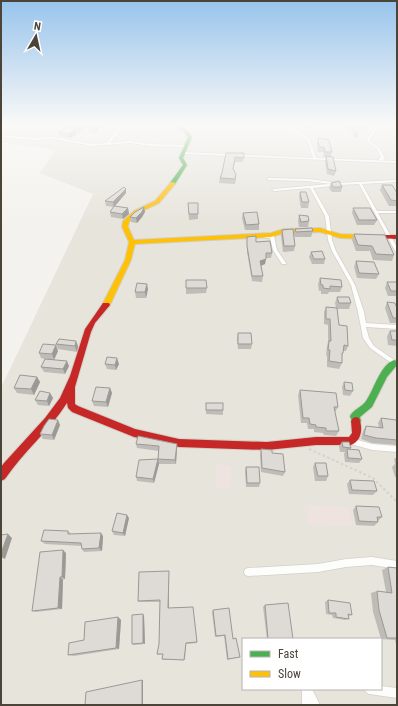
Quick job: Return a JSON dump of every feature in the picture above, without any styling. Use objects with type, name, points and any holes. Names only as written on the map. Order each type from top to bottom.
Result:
[{"type":"street","points":[[1,476],[10,461],[63,402],[79,365],[86,331],[106,305],[119,282],[128,260],[132,242],[125,227],[126,221],[136,212],[150,207],[161,197],[185,165],[181,157]]},
{"type":"street","points":[[299,157],[397,162]]},
{"type":"street","points":[[300,157],[383,159],[382,157]]},
{"type":"street","points":[[269,179],[308,180],[339,184]]},
{"type":"street","points":[[274,190],[312,188],[339,184],[397,181]]},
{"type":"street","points":[[360,183],[376,212],[393,238],[397,251]]},
{"type":"street","points":[[312,188],[327,216],[334,251],[353,285],[361,312],[366,338],[372,347],[395,364],[384,374],[379,387],[369,404],[355,416],[357,434],[351,442]]},
{"type":"street","points":[[376,212],[397,212]]},
{"type":"street","points":[[248,237],[271,235],[284,231],[303,230],[329,232],[340,236],[393,238]]},
{"type":"street","points":[[132,242],[272,236],[275,250],[284,263]]},
{"type":"street","points":[[363,325],[397,327]]},
{"type":"street","points":[[70,387],[71,405],[75,409],[134,433],[156,439],[179,443],[267,446],[316,440],[351,442],[372,447],[397,449]]},
{"type":"street","points":[[248,572],[318,568],[346,563],[372,561],[397,565]]},
{"type":"street","points":[[307,690],[307,705]]},
{"type":"street","points":[[308,690],[315,705]]},
{"type":"street","points":[[378,690],[397,692]]},
{"type":"path","points":[[309,449],[373,478],[397,502]]},
{"type":"shaded area","points":[[51,157],[397,157],[397,705],[1,705],[1,388],[93,194],[40,173]]},
{"type":"shaded area","points":[[216,464],[231,466],[230,487],[216,488]]},
{"type":"shaded area","points":[[307,505],[348,507],[352,526],[309,524]]},
{"type":"building","points":[[225,157],[244,157],[235,157],[233,169],[236,174],[235,179],[220,178]]},
{"type":"building","points":[[326,157],[333,157],[336,171],[328,169]]},
{"type":"building","points":[[339,181],[342,187],[333,187],[331,183]]},
{"type":"building","points":[[382,185],[392,185],[397,193],[397,201],[391,200]]},
{"type":"building","points":[[124,187],[126,189],[113,202],[105,201]]},
{"type":"building","points":[[300,192],[306,192],[309,202],[302,202]]},
{"type":"building","points":[[188,203],[198,203],[198,214],[189,214]]},
{"type":"building","points":[[114,206],[128,208],[122,214],[110,212]]},
{"type":"building","points":[[144,207],[142,212],[136,218],[130,217],[135,212]]},
{"type":"building","points":[[353,208],[370,208],[377,220],[359,220]]},
{"type":"building","points":[[257,212],[259,224],[246,225],[243,213]]},
{"type":"building","points":[[299,215],[308,216],[309,221],[301,222]]},
{"type":"building","points":[[312,228],[313,231],[296,232],[295,229]]},
{"type":"building","points":[[293,229],[295,246],[284,246],[282,230]]},
{"type":"building","points":[[354,234],[385,235],[394,255],[376,254],[372,246],[358,245]]},
{"type":"building","points":[[256,236],[256,242],[270,241],[272,253],[266,253],[266,259],[260,261],[263,276],[252,276],[247,237]]},
{"type":"building","points":[[322,251],[325,259],[314,259],[311,252]]},
{"type":"building","points":[[356,261],[374,262],[379,274],[359,273]]},
{"type":"building","points":[[320,278],[341,280],[342,287],[330,286],[330,289],[323,288]]},
{"type":"building","points":[[186,280],[206,280],[207,288],[186,288]]},
{"type":"building","points":[[387,282],[397,282],[397,291],[391,291]]},
{"type":"building","points":[[137,283],[147,284],[145,292],[135,292]]},
{"type":"building","points":[[337,297],[349,297],[351,303],[339,303]]},
{"type":"building","points":[[387,302],[395,303],[397,308],[397,318],[393,318]]},
{"type":"building","points":[[326,307],[337,308],[339,325],[347,326],[348,346],[344,345],[342,363],[329,361],[330,350],[328,350],[329,341],[331,341],[330,319],[326,319]]},
{"type":"building","points":[[390,331],[397,331],[397,340],[392,340]]},
{"type":"building","points":[[238,333],[251,333],[252,344],[238,344]]},
{"type":"building","points":[[59,339],[76,341],[75,346],[56,344]]},
{"type":"building","points":[[43,344],[56,345],[52,354],[39,353]]},
{"type":"building","points":[[107,357],[117,358],[115,365],[105,364]]},
{"type":"building","points":[[45,359],[67,361],[63,369],[41,367]]},
{"type":"building","points":[[20,375],[37,377],[31,389],[14,388]]},
{"type":"building","points":[[344,382],[352,383],[353,391],[345,390]]},
{"type":"building","points":[[96,387],[110,388],[106,402],[92,401]]},
{"type":"building","points":[[300,390],[336,393],[338,407],[334,407],[339,431],[326,431],[326,428],[316,427],[316,425],[310,424],[309,418],[303,418]]},
{"type":"building","points":[[40,391],[50,393],[47,401],[35,400]]},
{"type":"building","points":[[206,403],[223,403],[223,410],[206,410]]},
{"type":"building","points":[[381,418],[396,420],[397,440],[364,435],[366,426],[383,428]]},
{"type":"building","points":[[49,419],[58,420],[52,435],[40,434],[44,426]]},
{"type":"building","points":[[138,436],[177,444],[175,460],[158,459],[159,446],[136,444]]},
{"type":"building","points":[[342,442],[349,442],[351,448],[343,447]]},
{"type":"building","points":[[261,449],[272,450],[272,453],[283,454],[285,472],[262,468]]},
{"type":"building","points":[[347,449],[359,450],[362,459],[348,458]]},
{"type":"building","points":[[158,459],[153,479],[136,477],[139,460]]},
{"type":"building","points":[[315,463],[326,463],[328,476],[318,476]]},
{"type":"building","points":[[246,467],[259,467],[260,483],[247,483]]},
{"type":"building","points":[[350,480],[374,481],[377,491],[352,490]]},
{"type":"building","points":[[356,506],[379,507],[382,517],[377,517],[378,522],[359,521]]},
{"type":"building","points":[[117,513],[127,515],[123,533],[112,531]]},
{"type":"building","points":[[44,530],[68,531],[68,534],[101,533],[99,548],[82,549],[81,543],[41,541]]},
{"type":"building","points":[[8,534],[1,553],[1,535]]},
{"type":"building","points":[[63,550],[62,577],[60,577],[58,608],[32,611],[40,552]]},
{"type":"building","points":[[388,567],[397,568],[397,638],[387,638],[379,610],[377,591],[392,593]]},
{"type":"building","points":[[169,571],[168,608],[193,607],[197,642],[186,643],[184,660],[162,659],[163,654],[157,654],[159,644],[160,600],[138,601],[139,572]]},
{"type":"building","points":[[328,600],[350,603],[352,615],[348,614],[349,619],[336,617],[336,613],[329,613]]},
{"type":"building","points":[[288,603],[293,638],[268,638],[265,605]]},
{"type":"building","points":[[229,608],[233,639],[236,638],[240,657],[228,659],[225,635],[216,636],[213,610]]},
{"type":"building","points":[[143,614],[143,643],[132,644],[132,615]]},
{"type":"building","points":[[118,617],[116,648],[68,655],[69,643],[84,640],[85,622]]},
{"type":"building","points":[[142,680],[142,705],[85,705],[86,692]]},
{"type":"traffic: fast","points":[[173,183],[185,165],[181,157]]},
{"type":"traffic: fast","points":[[356,421],[355,416],[369,404],[384,375],[394,363]]},
{"type":"traffic: slow","points":[[106,305],[128,260],[132,242],[125,227],[126,221],[136,212],[157,202],[173,183]]},
{"type":"traffic: slow","points":[[132,242],[271,235],[284,231],[320,230],[340,236],[363,237]]},
{"type":"traffic: jam","points":[[377,237],[397,237]]},
{"type":"traffic: jam","points":[[1,476],[15,456],[49,421],[68,393],[75,376],[88,329],[106,305]]},
{"type":"traffic: jam","points":[[71,388],[71,405],[75,409],[134,433],[179,443],[267,446],[316,441],[351,441],[357,434],[356,421]]}]
